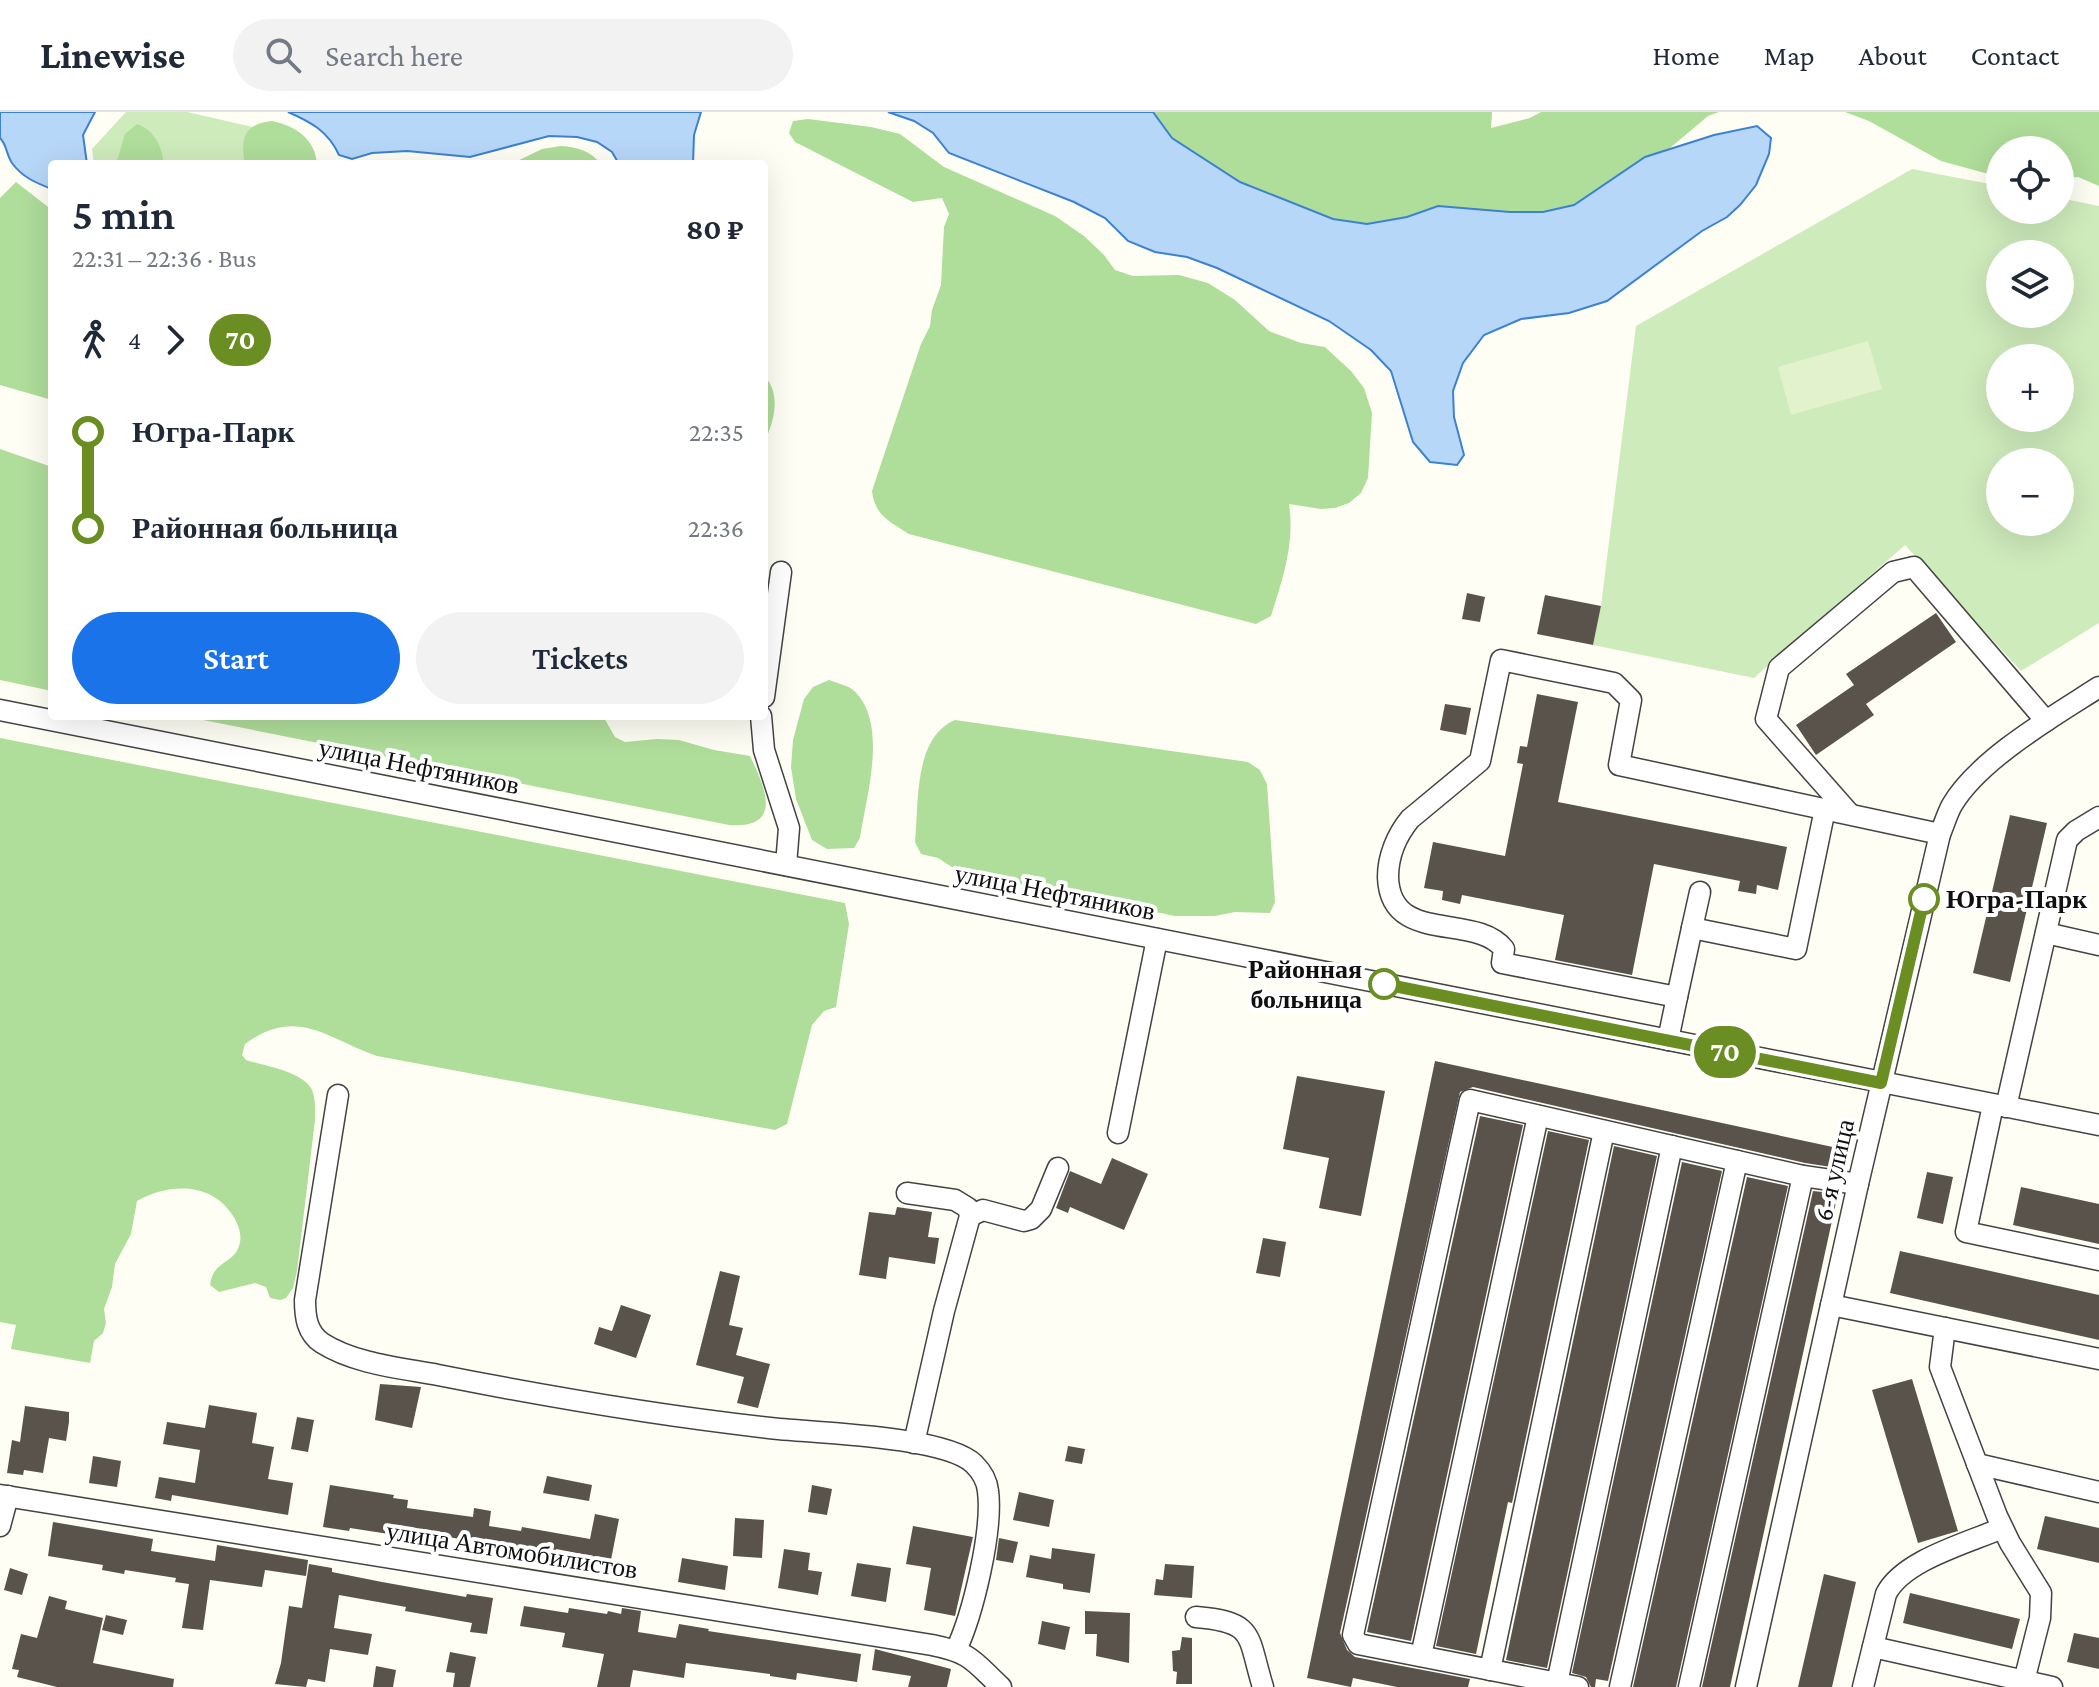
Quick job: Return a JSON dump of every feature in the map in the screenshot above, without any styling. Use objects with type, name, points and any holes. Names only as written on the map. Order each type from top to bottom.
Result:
[{"type":"street","points":[[1849,813],[1766,719],[1779,668],[1893,572],[1914,567],[2046,721]]},
{"type":"street","points":[[768,668],[781,572]]},
{"type":"street","points":[[1677,997],[1502,963],[1504,949],[1496,939],[1420,921],[1405,915],[1394,903],[1388,873],[1398,836],[1410,819],[1480,761],[1501,660],[1614,683],[1631,700],[1619,765],[1940,834]]},
{"type":"street","name":"6-я улица","points":[[1746,1687],[1940,834],[1952,806],[1965,787],[2046,721],[2099,687]]},
{"type":"street","name":"улица Нефтяников","points":[[0,710],[48,719]]},
{"type":"street","name":"улица Нефтяников","points":[[51,720],[2099,1125]]},
{"type":"street","points":[[761,720],[764,750],[789,828],[786,865]]},
{"type":"street","points":[[1692,928],[1796,949],[1825,809]]},
{"type":"street","points":[[2099,817],[2067,840],[2046,933],[1966,1232],[2099,1260]]},
{"type":"street","points":[[1668,1040],[1700,892]]},
{"type":"street","points":[[2046,933],[2099,945]]},
{"type":"street","points":[[1118,1133],[1157,939]]},
{"type":"street","points":[[338,1095],[305,1300],[308,1326],[322,1343],[340,1352],[379,1363],[470,1382],[746,1425],[914,1443],[944,1450],[973,1462],[988,1487],[987,1526],[966,1628],[956,1650]]},
{"type":"street","points":[[1578,1687],[1358,1644],[1353,1635],[1470,1100],[1803,1176],[1858,1184]]},
{"type":"street","points":[[1421,1656],[1538,1116]]},
{"type":"street","points":[[1490,1670],[1604,1131]]},
{"type":"street","points":[[1557,1683],[1672,1146]]},
{"type":"street","points":[[1620,1687],[1737,1161]]},
{"type":"street","points":[[970,1216],[983,1210],[1024,1221],[1031,1219],[1041,1209],[1058,1168]]},
{"type":"street","points":[[1689,1687],[1803,1176]]},
{"type":"street","points":[[907,1193],[955,1200],[968,1208],[970,1216],[944,1311],[914,1443]]},
{"type":"street","points":[[1831,1305],[2099,1359]]},
{"type":"street","points":[[1945,1328],[1940,1367],[2002,1528],[2041,1593],[2040,1618],[2024,1681]]},
{"type":"street","points":[[1977,1464],[2099,1492]]},
{"type":"street","points":[[0,1526],[4,1495]]},
{"type":"street","name":"улица Автомобилистов","points":[[4,1495],[956,1650],[972,1658],[1001,1687]]},
{"type":"street","points":[[1863,1687],[1891,1584],[1920,1563],[2002,1528]]},
{"type":"street","points":[[1196,1617],[1233,1622],[1245,1631],[1263,1687]]},
{"type":"street","points":[[1873,1647],[2052,1687]]},
{"type":"green space","points":[[126,112],[187,112],[270,131],[304,160],[93,160],[92,149]]},
{"type":"green space","points":[[1153,112],[1492,112],[1491,128],[1541,112],[1719,112],[1708,116],[1670,148],[1645,157],[1575,205],[1543,212],[1438,206],[1407,217],[1367,224],[1333,219],[1240,182],[1172,138]]},
{"type":"green space","points":[[1845,112],[2099,112],[2099,186],[2074,177],[2074,136],[1986,136],[1986,173],[1941,161],[1869,121]]},
{"type":"green space","points":[[808,119],[900,134],[944,167],[1055,216],[1084,236],[1115,270],[1133,276],[1179,275],[1208,283],[1235,300],[1269,331],[1301,343],[1325,347],[1351,371],[1364,388],[1372,413],[1368,478],[1361,493],[1349,503],[1335,508],[1289,504],[1289,547],[1271,616],[1256,624],[909,534],[884,517],[876,506],[872,491],[921,344],[930,326],[941,285],[944,227],[949,214],[942,198],[913,202],[795,142],[789,133],[793,121]]},
{"type":"green space","points":[[272,121],[296,130],[308,141],[316,160],[245,160],[246,134],[255,125]]},
{"type":"green space","points":[[137,124],[143,126],[156,140],[163,160],[117,160],[125,134]]},
{"type":"green space","points":[[573,147],[596,160],[519,160],[542,149]]},
{"type":"green space","points":[[1912,169],[1986,183],[1986,224],[2074,224],[2074,201],[2099,206],[2099,623],[2021,671],[1905,545],[1754,678],[1593,645],[1601,606],[1636,326]]},
{"type":"green space","points":[[16,182],[48,207],[48,399],[0,385],[0,198]]},
{"type":"green space","points":[[1868,341],[1882,389],[1791,415],[1778,367]]},
{"type":"green space","points":[[768,380],[775,400],[768,434]]},
{"type":"green space","points":[[0,449],[48,466],[48,690],[0,680]]},
{"type":"green space","points":[[829,680],[852,689],[864,703],[873,739],[870,781],[860,838],[854,848],[827,849],[812,840],[796,799],[791,767],[793,740],[804,699],[813,687]]},
{"type":"green space","points":[[203,720],[605,720],[615,737],[625,742],[679,740],[750,756],[765,793],[764,814],[746,825],[729,825]]},
{"type":"green space","points":[[955,720],[1248,762],[1260,770],[1267,784],[1275,902],[1270,913],[1175,916],[958,871],[938,858],[921,854],[915,842],[918,791],[925,756],[941,729]]},
{"type":"green space","points":[[0,738],[845,903],[849,924],[836,1007],[824,1011],[812,1025],[787,1124],[775,1130],[377,1056],[327,1034],[296,1026],[280,1027],[264,1033],[245,1044],[242,1055],[246,1060],[299,1077],[311,1088],[315,1104],[297,1271],[293,1288],[286,1298],[270,1298],[266,1287],[255,1283],[219,1292],[210,1285],[215,1271],[238,1249],[240,1235],[235,1220],[222,1203],[200,1191],[162,1191],[137,1201],[131,1234],[115,1264],[112,1287],[104,1309],[106,1323],[103,1333],[94,1341],[90,1363],[11,1349],[16,1325],[0,1322]]},
{"type":"water","points":[[0,112],[95,112],[83,135],[86,160],[48,160],[48,187],[20,172],[0,138]]},
{"type":"water","points":[[288,112],[701,112],[694,135],[693,160],[617,160],[612,152],[597,142],[577,137],[549,136],[470,157],[407,151],[372,153],[352,159],[339,155],[318,128]]},
{"type":"water","points":[[888,112],[1153,112],[1172,138],[1240,182],[1333,219],[1367,224],[1407,217],[1438,206],[1543,212],[1574,205],[1645,157],[1714,135],[1757,126],[1771,138],[1769,154],[1756,185],[1740,205],[1607,301],[1569,313],[1521,319],[1484,335],[1463,363],[1453,391],[1454,417],[1464,455],[1457,465],[1430,462],[1413,442],[1391,371],[1371,350],[1329,321],[1217,268],[1187,257],[1155,252],[1128,241],[1105,218],[1074,202],[949,153],[933,133],[914,121]]},
{"type":"building","points":[[1467,593],[1485,597],[1480,622],[1462,619]]},
{"type":"building","points":[[1545,595],[1601,606],[1593,645],[1537,634]]},
{"type":"building","points":[[1936,613],[1956,642],[1866,704],[1874,715],[1816,755],[1796,725],[1854,685],[1846,674]]},
{"type":"building","points":[[1537,694],[1578,702],[1558,802],[1787,847],[1778,890],[1757,885],[1756,894],[1738,891],[1740,881],[1654,864],[1632,975],[1555,960],[1564,915],[1462,895],[1460,904],[1442,900],[1443,891],[1424,888],[1433,842],[1505,856],[1523,764],[1517,763],[1520,746],[1527,747]]},
{"type":"building","points":[[1445,704],[1471,708],[1466,735],[1440,730]]},
{"type":"building","points":[[2010,815],[2047,823],[2010,982],[1973,973]]},
{"type":"building","points":[[1435,1061],[1842,1149],[1838,1168],[1473,1087],[1460,1092],[1340,1633],[1347,1650],[1355,1657],[1470,1679],[1468,1687],[1397,1687],[1353,1678],[1351,1687],[1307,1678]]},
{"type":"building","points":[[1297,1076],[1385,1091],[1361,1216],[1319,1208],[1329,1158],[1283,1149]]},
{"type":"building","points":[[1480,1116],[1523,1125],[1411,1641],[1367,1632]]},
{"type":"building","points":[[1548,1131],[1589,1140],[1512,1503],[1508,1502],[1476,1654],[1436,1646]]},
{"type":"building","points":[[1614,1146],[1657,1156],[1547,1668],[1506,1660]]},
{"type":"building","points":[[1112,1158],[1148,1174],[1124,1230],[1070,1207],[1068,1213],[1056,1208],[1070,1171],[1101,1184]]},
{"type":"building","points":[[1682,1162],[1722,1171],[1608,1681],[1596,1679],[1595,1687],[1591,1687],[1586,1677],[1572,1673]]},
{"type":"building","points":[[1927,1172],[1953,1177],[1943,1224],[1917,1218]]},
{"type":"building","points":[[1747,1177],[1788,1186],[1676,1687],[1633,1687]]},
{"type":"building","points":[[2021,1187],[2099,1204],[2099,1244],[2013,1225]]},
{"type":"building","points":[[1813,1191],[1832,1193],[1831,1197],[1837,1198],[1730,1687],[1702,1687]]},
{"type":"building","points":[[897,1207],[932,1212],[928,1237],[939,1238],[935,1264],[889,1257],[886,1279],[859,1275],[869,1212],[895,1215]]},
{"type":"building","points":[[1263,1238],[1286,1242],[1280,1277],[1256,1273]]},
{"type":"building","points":[[1900,1251],[2099,1295],[2099,1340],[1890,1293]]},
{"type":"building","points":[[720,1271],[740,1276],[729,1325],[743,1328],[736,1355],[770,1364],[758,1408],[737,1403],[744,1377],[696,1365]]},
{"type":"building","points":[[621,1305],[651,1315],[636,1358],[594,1344],[599,1327],[612,1331]]},
{"type":"building","points":[[1912,1379],[1958,1531],[1918,1543],[1872,1390]]},
{"type":"building","points":[[380,1384],[421,1387],[412,1428],[375,1420]]},
{"type":"building","points":[[209,1405],[257,1413],[252,1443],[274,1447],[268,1479],[293,1483],[288,1515],[172,1495],[171,1501],[155,1498],[159,1477],[195,1483],[200,1450],[163,1444],[167,1422],[205,1428]]},
{"type":"building","points":[[25,1406],[69,1412],[66,1441],[49,1438],[43,1473],[24,1470],[23,1475],[7,1473],[12,1440],[20,1442]]},
{"type":"building","points":[[297,1417],[314,1420],[308,1452],[291,1449]]},
{"type":"building","points":[[1068,1446],[1085,1449],[1082,1464],[1065,1461]]},
{"type":"building","points":[[93,1456],[121,1461],[117,1487],[89,1483]]},
{"type":"building","points":[[547,1476],[592,1485],[589,1501],[543,1493]]},
{"type":"building","points":[[330,1485],[394,1495],[393,1498],[408,1500],[407,1508],[473,1517],[474,1508],[491,1511],[489,1526],[521,1531],[522,1527],[590,1539],[595,1514],[619,1519],[610,1565],[586,1560],[587,1555],[556,1549],[554,1555],[448,1537],[447,1543],[350,1528],[349,1531],[323,1527]]},
{"type":"building","points":[[812,1485],[832,1489],[827,1515],[808,1512]]},
{"type":"building","points":[[1019,1492],[1054,1500],[1049,1527],[1013,1520]]},
{"type":"building","points":[[2045,1516],[2099,1528],[2099,1563],[2037,1549]]},
{"type":"building","points":[[735,1518],[764,1520],[762,1558],[733,1556]]},
{"type":"building","points":[[53,1522],[153,1539],[151,1551],[215,1561],[217,1545],[308,1560],[306,1576],[265,1570],[262,1587],[210,1580],[203,1630],[182,1628],[189,1584],[175,1582],[176,1578],[125,1570],[124,1574],[102,1570],[103,1565],[48,1556]]},
{"type":"building","points":[[913,1526],[973,1537],[955,1616],[924,1610],[931,1568],[906,1564]]},
{"type":"building","points":[[999,1538],[1018,1542],[1013,1563],[996,1560]]},
{"type":"building","points":[[1052,1548],[1095,1554],[1090,1593],[1063,1589],[1063,1584],[1026,1577],[1030,1555],[1051,1559]]},
{"type":"building","points":[[784,1549],[810,1553],[808,1570],[822,1572],[818,1595],[778,1588]]},
{"type":"building","points":[[682,1558],[728,1566],[725,1590],[678,1582]]},
{"type":"building","points":[[857,1563],[891,1568],[886,1602],[851,1596]]},
{"type":"building","points":[[309,1564],[382,1582],[466,1597],[467,1594],[493,1598],[487,1634],[470,1632],[472,1623],[339,1595],[334,1628],[372,1634],[368,1655],[330,1649],[325,1682],[308,1679],[306,1687],[275,1684],[289,1606],[302,1608]]},
{"type":"building","points":[[1165,1564],[1194,1566],[1192,1598],[1154,1595],[1156,1579],[1163,1580]]},
{"type":"building","points":[[10,1568],[28,1574],[22,1595],[4,1590]]},
{"type":"building","points":[[1824,1574],[1856,1582],[1832,1687],[1798,1687]]},
{"type":"building","points":[[1910,1593],[2020,1619],[2012,1649],[1903,1623]]},
{"type":"building","points":[[49,1596],[67,1601],[65,1609],[103,1618],[93,1663],[174,1679],[173,1687],[57,1687],[17,1677],[19,1670],[12,1669],[21,1634],[37,1638]]},
{"type":"building","points":[[524,1606],[568,1613],[569,1608],[607,1614],[608,1611],[621,1614],[622,1608],[641,1611],[638,1632],[676,1638],[679,1624],[861,1654],[857,1682],[797,1673],[796,1680],[686,1663],[684,1678],[633,1670],[630,1687],[597,1687],[604,1654],[562,1647],[565,1633],[520,1626]]},
{"type":"building","points":[[1085,1611],[1130,1613],[1129,1663],[1096,1656],[1097,1634],[1085,1634]]},
{"type":"building","points":[[106,1615],[127,1620],[123,1635],[102,1630]]},
{"type":"building","points":[[1042,1621],[1070,1627],[1065,1650],[1038,1644]]},
{"type":"building","points":[[2074,1633],[2099,1638],[2099,1669],[2067,1662]]},
{"type":"building","points":[[1182,1637],[1192,1638],[1192,1684],[1176,1684],[1177,1672],[1173,1671],[1172,1651],[1180,1650]]},
{"type":"building","points":[[875,1649],[951,1669],[947,1687],[908,1687],[911,1676],[872,1670]]},
{"type":"building","points":[[450,1652],[476,1657],[470,1687],[453,1687],[455,1673],[446,1672]]},
{"type":"building","points":[[376,1666],[396,1670],[393,1687],[373,1687]]},
{"type":"bus line","name":"70","points":[[1384,984],[1881,1083],[1924,899]]},
{"type":"place","name":"Югра-Парк","points":[[1924,899]]},
{"type":"place","name":"Районная больница","points":[[1384,984]]}]
